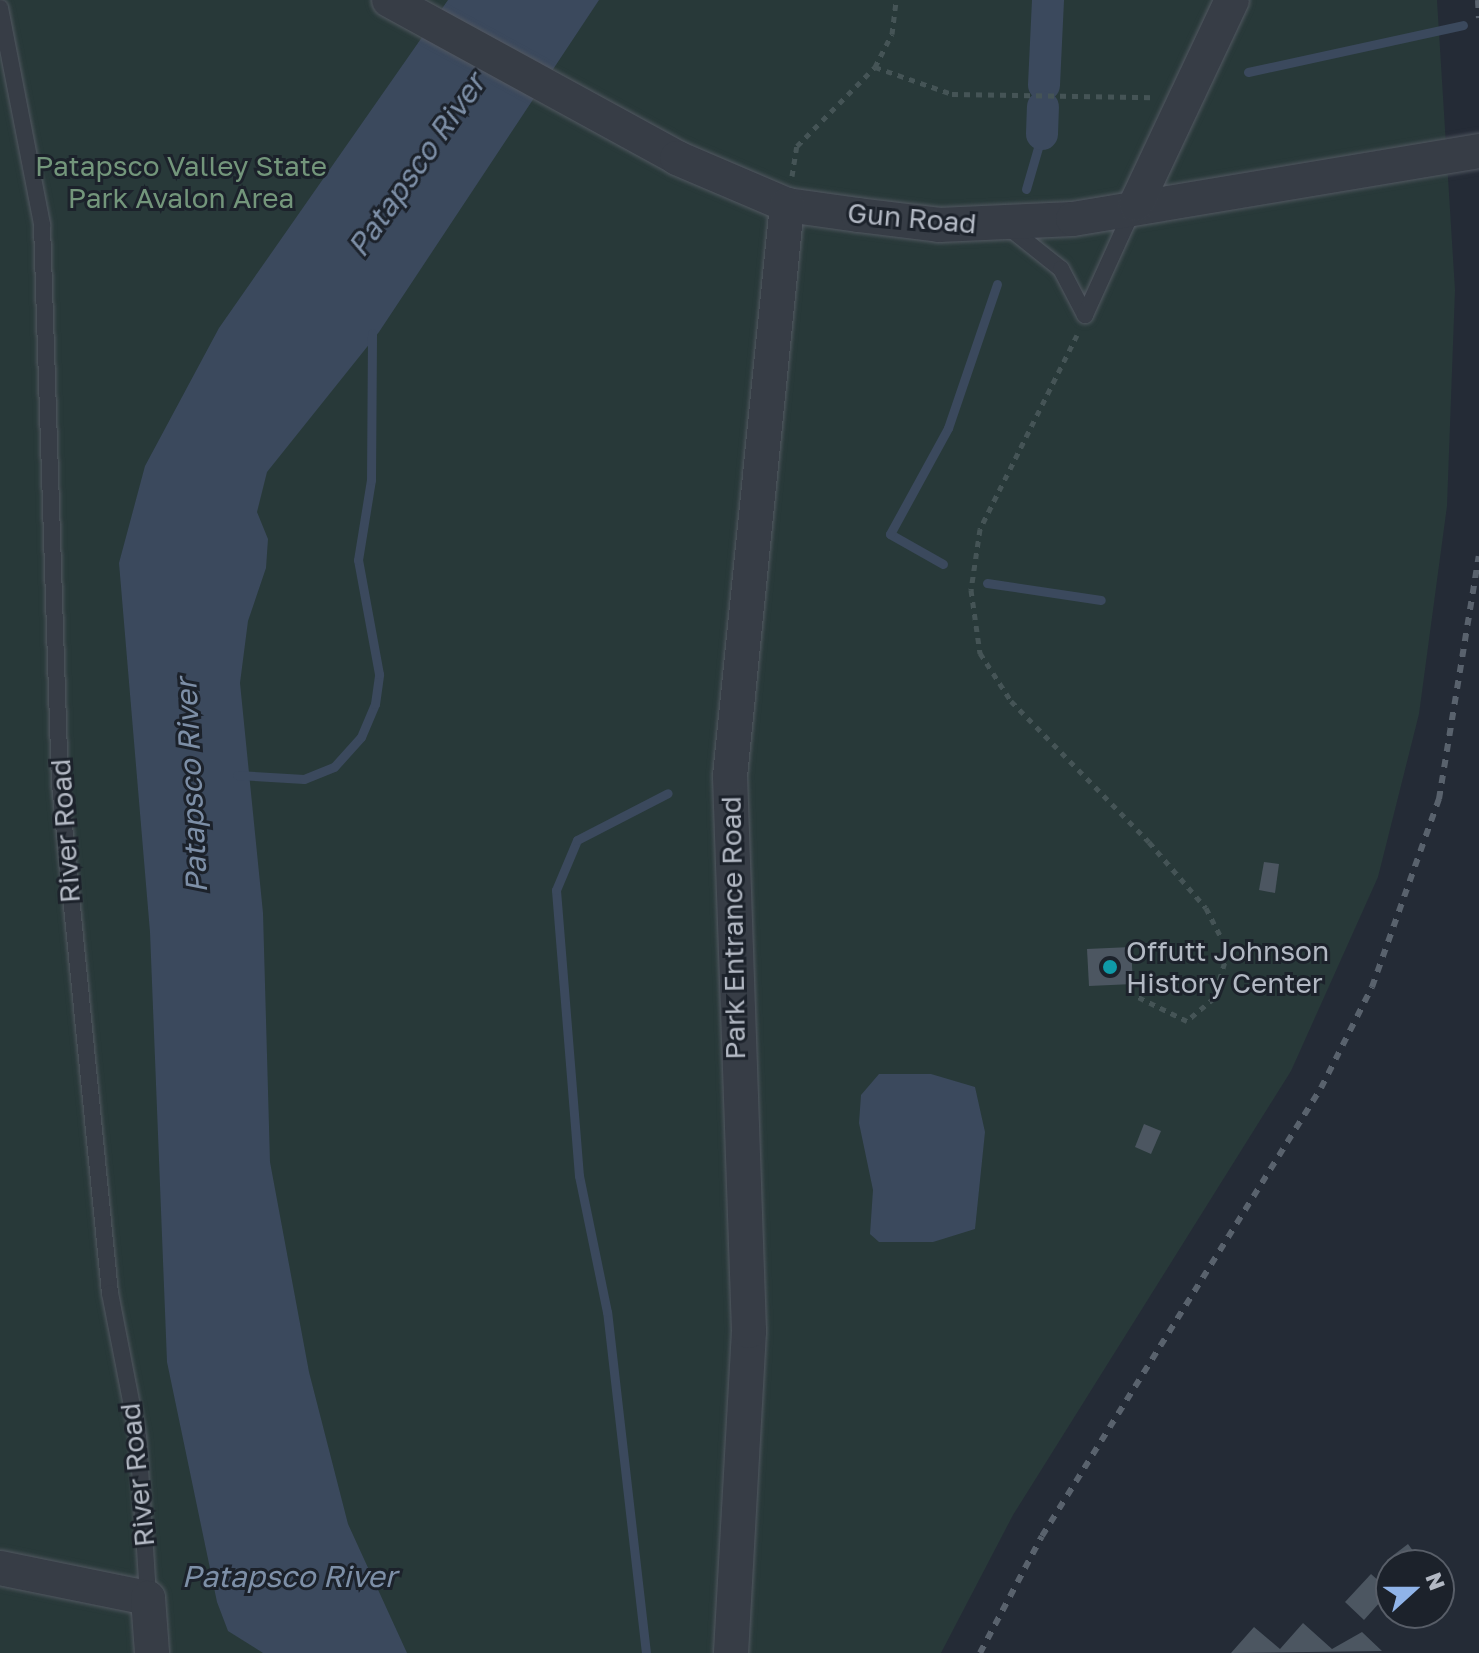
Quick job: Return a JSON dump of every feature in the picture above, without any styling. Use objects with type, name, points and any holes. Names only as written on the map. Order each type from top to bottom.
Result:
[{"type":"street","points":[[1136,204],[1232,0]]},
{"type":"street","name":"Gun Road","points":[[391,1],[569,101],[787,205],[1006,226],[1479,151]]},
{"type":"street","name":"Park Entrance Road","points":[[731,1653],[749,1331],[730,776],[787,205]]},
{"type":"street","points":[[0,1568],[148,1598]]},
{"type":"street","name":"River Road","points":[[148,1598],[152,1653]]},
{"type":"lane","name":"River Road","points":[[0,8],[42,225],[60,784],[110,1293],[138,1437],[148,1598]]},
{"type":"lane","points":[[1085,315],[1136,204]]},
{"type":"lane","points":[[1006,226],[1061,269],[1085,315]]},
{"type":"path","points":[[787,205],[797,146],[875,67],[892,34],[896,0]]},
{"type":"path","points":[[875,67],[952,94],[1186,98]]},
{"type":"path","points":[[1085,315],[1058,383],[980,529],[971,590],[980,653],[1011,701],[1168,864],[1206,908],[1228,951],[1214,998],[1187,1021],[1138,997]]},
{"type":"green space","name":"Patapsco Valley State Park Avalon Area","points":[[0,0],[1437,0],[1455,290],[1447,506],[1419,714],[1378,877],[1291,1071],[1013,1515],[941,1653],[0,1653]]},
{"type":"water","name":"Patapsco River","points":[[448,0],[599,0],[379,332],[267,472],[257,512],[268,539],[266,568],[248,621],[240,683],[263,913],[270,1162],[309,1372],[348,1524],[407,1653],[263,1653],[228,1631],[217,1602],[167,1362],[150,932],[119,563],[145,466],[219,328]]},
{"type":"water","points":[[879,1074],[931,1074],[975,1087],[985,1132],[975,1229],[933,1242],[879,1242],[870,1234],[873,1190],[859,1123],[861,1095]]},
{"type":"building","points":[[1264,862],[1279,864],[1275,893],[1259,890]]},
{"type":"building","name":"Offutt Johnson History Center","points":[[1131,947],[1133,984],[1089,986],[1087,949]]},
{"type":"building","points":[[1144,1124],[1161,1131],[1151,1154],[1135,1147]]},
{"type":"building","points":[[1371,1574],[1375,1578],[1375,1608],[1364,1620],[1345,1602]]},
{"type":"building","points":[[1303,1623],[1332,1649],[1362,1632],[1382,1651],[1231,1653],[1254,1627],[1280,1649]]},
{"type":"waterway","points":[[1044,85],[1048,0]]},
{"type":"waterway","points":[[1248,72],[1463,25]]},
{"type":"waterway","points":[[1042,134],[1043,107]]},
{"type":"waterway","points":[[1026,189],[1042,134]]},
{"type":"waterway","points":[[943,564],[890,534],[948,428],[997,284]]},
{"type":"waterway","points":[[237,775],[304,779],[334,767],[361,737],[375,704],[379,674],[358,560],[371,480],[372,333]]},
{"type":"waterway","points":[[987,583],[1101,600]]},
{"type":"waterway","points":[[646,1653],[607,1312],[579,1176],[556,890],[577,840],[668,793]]},
{"type":"railway","points":[[1478,0],[1479,18]]},
{"type":"railway","points":[[980,1653],[1042,1536],[1321,1088],[1372,987],[1439,799],[1479,556]]},
{"type":"place","name":"Offutt Johnson History Center","points":[[1110,967]]}]
